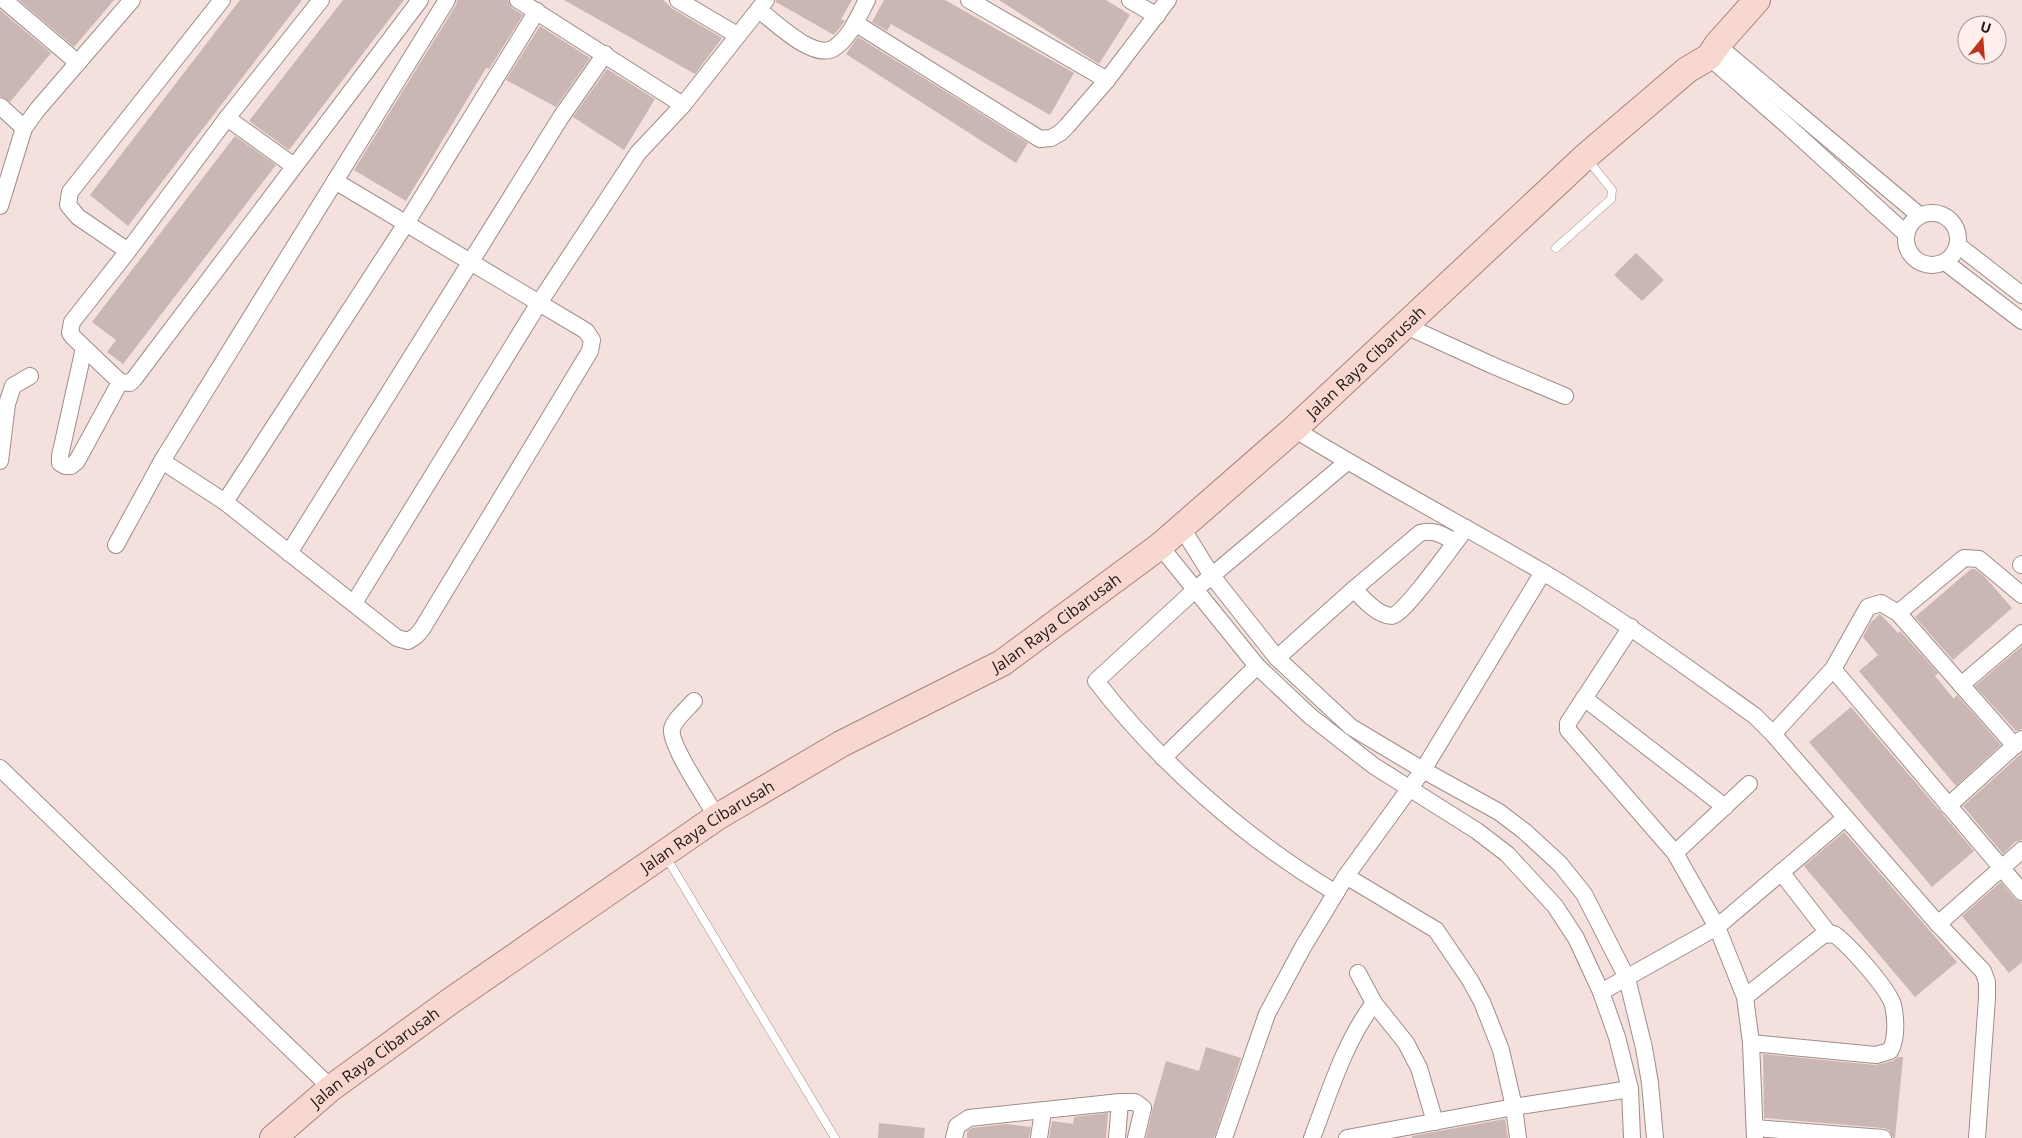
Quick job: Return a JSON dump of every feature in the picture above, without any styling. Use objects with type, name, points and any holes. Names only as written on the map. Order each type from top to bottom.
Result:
[{"type":"main road","name":"Jalan Raya Cibarusah","points":[[273,1138],[331,1088],[452,1000],[717,817],[841,744],[1002,663],[1160,546],[1294,429],[1585,156],[1687,70],[1713,51],[1757,0]]},
{"type":"street","points":[[4,0],[78,63]]},
{"type":"street","points":[[128,251],[78,216],[68,205],[70,192],[222,0]]},
{"type":"street","points":[[321,0],[227,118],[128,251],[72,322],[70,333],[120,382],[130,383],[134,379],[420,0]]},
{"type":"street","points":[[116,545],[162,461],[448,0]]},
{"type":"street","points":[[518,0],[684,105]]},
{"type":"street","points":[[678,0],[738,35]]},
{"type":"street","points":[[354,603],[539,303],[638,153],[684,105],[762,5],[810,48],[824,52],[834,48],[855,23],[867,0]]},
{"type":"street","points":[[969,0],[1107,80]]},
{"type":"street","points":[[1130,0],[1157,16]]},
{"type":"street","points":[[855,23],[1040,139],[1051,138],[1060,133],[1107,80],[1168,0]]},
{"type":"street","points":[[0,206],[24,128],[129,1]]},
{"type":"street","points":[[224,502],[407,222],[537,11]]},
{"type":"street","points":[[1713,51],[1919,215]]},
{"type":"street","points":[[1713,51],[1790,128],[1905,232]]},
{"type":"street","points":[[290,553],[561,118],[605,54]]},
{"type":"street","points":[[0,106],[24,128]]},
{"type":"street","points":[[227,118],[294,166]]},
{"type":"street","points":[[162,461],[224,502],[397,638],[408,640],[416,636],[422,628],[590,351],[592,340],[590,335],[539,303],[407,222],[335,181]]},
{"type":"street","points":[[1931,212],[1944,214],[1954,222],[1959,234],[1958,246],[1954,256],[1945,262],[1930,266],[1916,260],[1907,247],[1905,232],[1911,222],[1919,215],[1931,212]]},
{"type":"street","points":[[1958,246],[2022,295]]},
{"type":"street","points":[[1945,262],[2022,321]]},
{"type":"street","points":[[1404,325],[1479,360],[1566,396]]},
{"type":"street","points":[[84,348],[60,463],[71,466],[77,461],[120,382]]},
{"type":"street","points":[[0,461],[7,404],[13,386],[30,376]]},
{"type":"street","points":[[1294,429],[1347,462],[1542,572],[1631,627],[1755,716],[1773,734],[1844,818],[1938,924],[1983,971],[1987,982],[1977,1138]]},
{"type":"street","points":[[1336,893],[1298,870],[1226,813],[1163,758],[1124,717],[1096,681],[1196,589],[1347,462]]},
{"type":"street","points":[[1182,528],[1212,576],[1278,658],[1351,727],[1499,812],[1524,831],[1560,864],[1584,894],[1627,978],[1644,1048],[1650,1084],[1654,1138]]},
{"type":"street","points":[[1354,589],[1378,611],[1389,616],[1395,615],[1409,602],[1466,528]]},
{"type":"street","points":[[1278,658],[1354,589],[1420,533],[1435,532],[1455,542]]},
{"type":"street","points":[[1160,546],[1257,666],[1310,716],[1374,766],[1477,831],[1507,854],[1555,906],[1576,938],[1601,992],[1617,1037],[1630,1090],[1632,1138]]},
{"type":"street","points":[[1898,613],[1964,558],[1979,559],[2022,595]]},
{"type":"street","points":[[1224,1138],[1266,1014],[1303,947],[1346,876],[1423,770],[1542,572]]},
{"type":"street","points":[[1773,734],[1833,669],[1868,607],[1881,603],[1898,613],[1960,686],[2018,743],[1948,806]]},
{"type":"street","points":[[1631,627],[1568,722],[1568,730],[1676,853],[1718,926],[1744,997],[1751,1043],[1755,1133],[1883,1138]]},
{"type":"street","points":[[1960,686],[2022,633]]},
{"type":"street","points":[[1163,758],[1257,666]]},
{"type":"street","points":[[1833,669],[2022,892]]},
{"type":"street","points":[[1584,698],[1725,807]]},
{"type":"street","points":[[694,701],[674,725],[673,737],[684,762],[717,817]]},
{"type":"street","points":[[0,768],[331,1088]]},
{"type":"street","points":[[1676,853],[1749,784]]},
{"type":"street","points":[[1601,992],[1718,926],[1844,818]]},
{"type":"street","points":[[1938,924],[2022,850]]},
{"type":"street","points":[[1781,872],[1829,934]]},
{"type":"street","points":[[1346,876],[1436,930],[1482,1002],[1501,1050],[1514,1107],[1518,1138]]},
{"type":"street","points":[[1744,997],[1823,936],[1834,934],[1846,942],[1886,992],[1892,1005],[1895,1033],[1894,1044],[1890,1051],[1876,1055],[1751,1043]]},
{"type":"street","points":[[1358,973],[1374,1003],[1406,1043],[1419,1068],[1435,1122]]},
{"type":"street","points":[[1312,1138],[1351,1039],[1361,1020],[1374,1003]]},
{"type":"street","points":[[1347,1138],[1514,1107],[1630,1090]]},
{"type":"street","points":[[1117,1138],[1120,1102]]},
{"type":"street","points":[[954,1138],[957,1126],[970,1118],[1135,1102],[1143,1108],[1136,1138]]},
{"type":"street","points":[[1039,1138],[1043,1110]]},
{"type":"lane","points":[[1556,248],[1611,199],[1613,195],[1612,190],[1585,156]]},
{"type":"lane","points":[[664,853],[835,1138]]},
{"type":"building","points":[[19,0],[114,0],[74,47]]},
{"type":"building","points":[[240,0],[302,0],[128,226],[90,195]]},
{"type":"building","points":[[343,0],[404,0],[289,150],[249,121]]},
{"type":"building","points":[[457,0],[508,0],[512,8],[523,15],[489,69],[486,68],[406,201],[354,170],[456,5]]},
{"type":"building","points":[[564,0],[663,0],[673,9],[722,38],[695,74]]},
{"type":"building","points":[[776,0],[852,0],[841,19],[845,21],[834,35],[776,2]]},
{"type":"building","points":[[884,0],[945,0],[1074,73],[1050,115],[891,24],[887,31],[872,22]]},
{"type":"building","points":[[999,0],[1106,0],[1130,15],[1099,64]]},
{"type":"building","points":[[0,10],[51,53],[10,102],[0,96]]},
{"type":"building","points":[[540,26],[590,58],[556,107],[506,80]]},
{"type":"building","points":[[858,37],[1028,143],[1016,163],[846,54]]},
{"type":"building","points":[[607,69],[655,99],[624,150],[573,117]]},
{"type":"building","points":[[235,136],[276,165],[123,364],[107,352],[116,340],[92,322]]},
{"type":"building","points":[[1636,253],[1664,280],[1642,301],[1614,275]]},
{"type":"building","points":[[1971,569],[1975,569],[1984,576],[2012,608],[1953,660],[1915,617]]},
{"type":"building","points":[[1880,614],[1898,633],[1900,631],[1938,673],[1935,676],[1954,699],[1957,695],[2001,745],[1956,786],[1859,671],[1878,655],[1863,637],[1871,622]]},
{"type":"building","points":[[2022,646],[2022,729],[2016,731],[1975,686]]},
{"type":"building","points":[[1851,707],[1974,851],[1932,887],[1809,742]]},
{"type":"building","points":[[2022,753],[2022,840],[2015,842],[2003,854],[1963,806]]},
{"type":"building","points":[[1844,832],[1957,962],[1915,997],[1804,866]]},
{"type":"building","points":[[2001,882],[2015,899],[2022,902],[2022,962],[2009,973],[1962,916]]},
{"type":"building","points":[[1206,1047],[1241,1058],[1214,1138],[1146,1138],[1166,1061],[1199,1071]]},
{"type":"building","points":[[1763,1054],[1875,1065],[1903,1057],[1895,1138],[1893,1138],[1889,1130],[1884,1128],[1764,1118]]},
{"type":"building","points":[[1108,1113],[1106,1138],[1049,1138],[1052,1121],[1073,1124],[1074,1117]]},
{"type":"building","points":[[1505,1119],[1508,1138],[1412,1138],[1412,1136]]},
{"type":"building","points":[[879,1123],[925,1128],[924,1138],[878,1138]]},
{"type":"building","points":[[1006,1124],[1031,1127],[1029,1138],[967,1138],[967,1131],[972,1128]]}]
